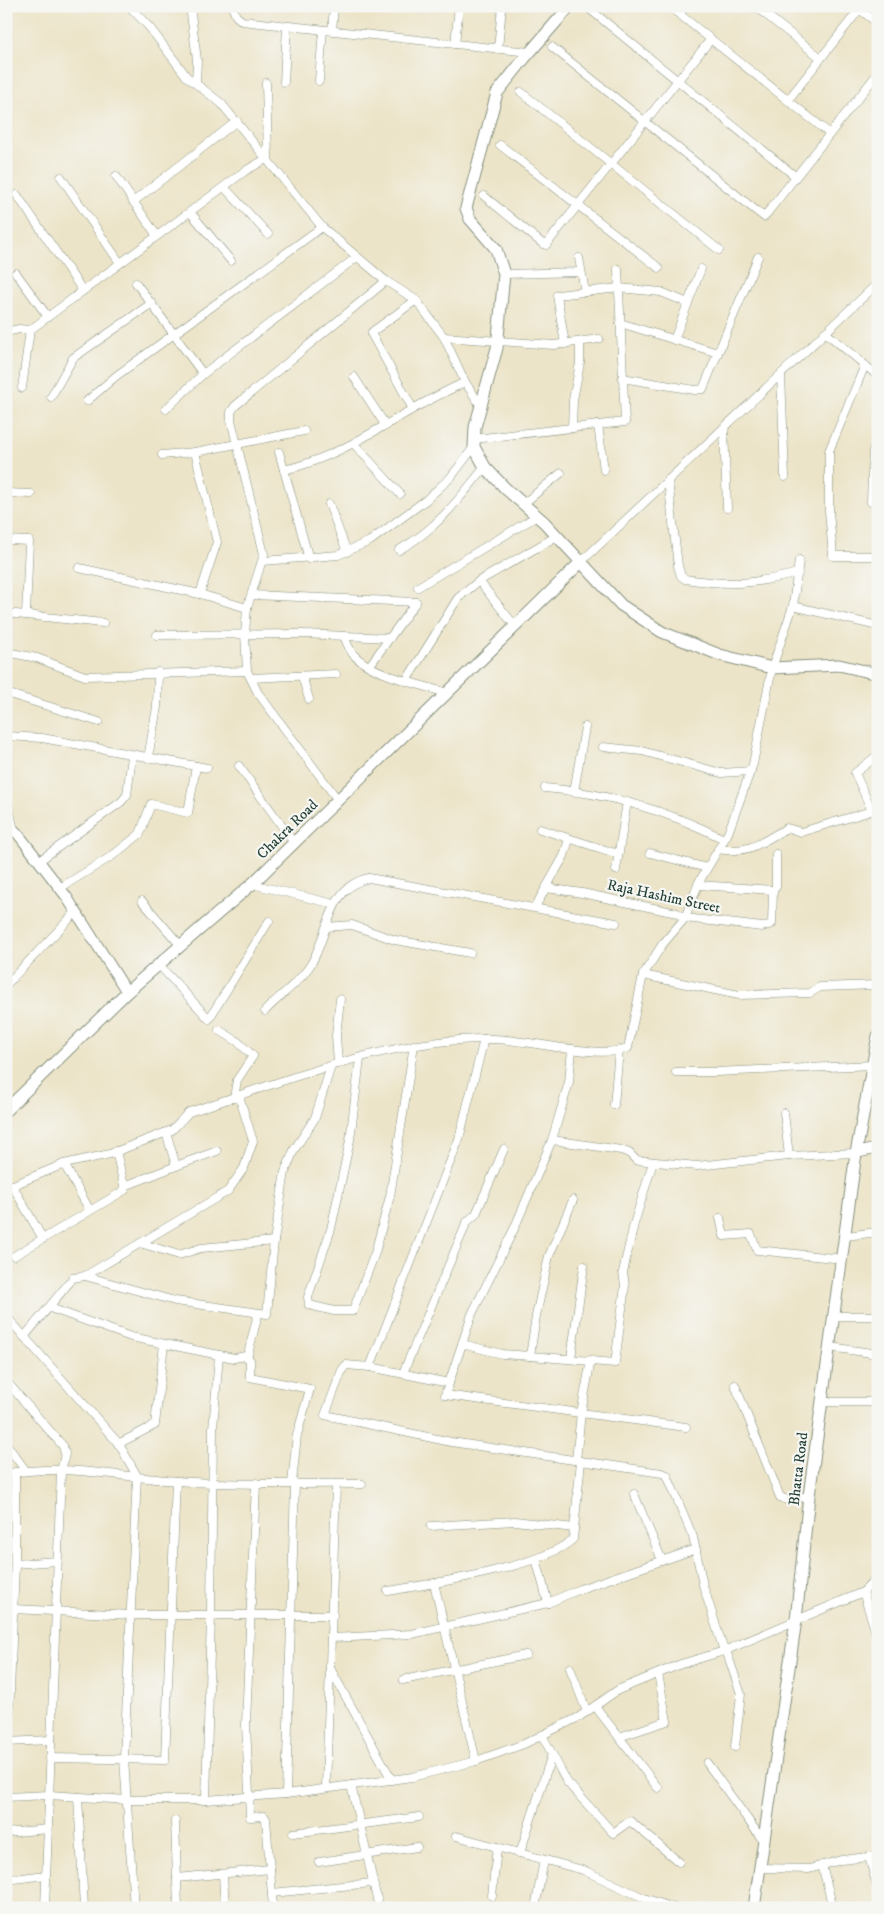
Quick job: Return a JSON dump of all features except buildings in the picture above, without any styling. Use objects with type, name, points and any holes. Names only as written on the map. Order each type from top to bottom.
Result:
[{"type":"main road","points":[[570,6],[529,52],[497,93],[466,208],[470,219],[496,249],[504,274],[498,340],[481,406],[474,443],[485,467],[582,561],[621,605],[662,632],[720,655],[772,668],[839,665],[878,674]]},
{"type":"main road","name":"Chakra Road","points":[[6,1110],[127,992],[252,884],[582,561]]},
{"type":"main road","name":"Bhatta Road","points":[[754,1908],[796,1620],[809,1496],[843,1259],[856,1153],[878,1036]]},
{"type":"street","points":[[128,6],[150,28],[188,77],[221,103],[237,121],[268,158],[288,187],[322,227],[386,281],[416,300],[444,336],[465,382],[481,406]]},
{"type":"street","points":[[190,6],[197,60],[196,83]]},
{"type":"street","points":[[232,6],[236,16],[242,21],[529,52]]},
{"type":"street","points":[[319,81],[334,6]]},
{"type":"street","points":[[455,44],[459,6]]},
{"type":"street","points":[[498,49],[502,6]]},
{"type":"street","points":[[669,6],[829,133]]},
{"type":"street","points":[[679,14],[686,6]]},
{"type":"street","points":[[755,6],[821,58]]},
{"type":"street","points":[[587,7],[795,176]]},
{"type":"street","points":[[788,100],[860,8],[878,23]]},
{"type":"street","points":[[284,82],[287,26]]},
{"type":"street","points":[[484,196],[546,245],[711,39]]},
{"type":"street","points":[[552,47],[764,217],[878,73]]},
{"type":"street","points":[[266,83],[268,158]]},
{"type":"street","points":[[522,92],[719,250]]},
{"type":"street","points":[[133,202],[237,121]]},
{"type":"street","points":[[500,145],[659,268]]},
{"type":"street","points":[[6,332],[19,329],[30,330],[224,186],[268,158]]},
{"type":"street","points":[[116,176],[157,236]]},
{"type":"street","points":[[61,177],[120,264]]},
{"type":"street","points":[[224,186],[268,234]]},
{"type":"street","points":[[17,195],[83,291]]},
{"type":"street","points":[[190,212],[231,261]]},
{"type":"street","points":[[87,401],[116,376],[322,227]]},
{"type":"street","points":[[166,409],[203,374],[357,257]]},
{"type":"street","points":[[622,378],[699,390],[703,389],[758,257]]},
{"type":"street","points":[[579,258],[585,292]]},
{"type":"street","points":[[263,561],[338,556],[370,541],[426,500],[451,477],[474,443],[625,422],[618,269]]},
{"type":"street","points":[[674,340],[701,269]]},
{"type":"street","points":[[504,274],[581,272]]},
{"type":"street","points":[[16,274],[48,317]]},
{"type":"street","points":[[338,800],[258,693],[247,670],[245,634],[247,608],[264,554],[231,412],[235,406],[386,281]]},
{"type":"street","points":[[136,283],[203,374]]},
{"type":"street","points":[[582,561],[878,283]]},
{"type":"street","points":[[565,344],[557,295],[619,288],[662,292],[688,303]]},
{"type":"street","points":[[413,409],[372,332],[416,300]]},
{"type":"street","points":[[51,397],[73,358],[152,303]]},
{"type":"street","points":[[620,323],[718,353]]},
{"type":"street","points":[[22,388],[30,330]]},
{"type":"street","points":[[826,332],[878,376]]},
{"type":"street","points":[[444,336],[554,345],[599,339]]},
{"type":"street","points":[[572,428],[573,400],[580,363],[580,342]]},
{"type":"street","points":[[865,365],[829,451],[829,512],[833,556],[878,556]]},
{"type":"street","points":[[780,375],[785,477]]},
{"type":"street","points":[[354,376],[386,426]]},
{"type":"street","points":[[284,470],[309,464],[354,444],[413,409],[465,382]]},
{"type":"street","points":[[598,425],[604,470]]},
{"type":"street","points":[[724,428],[727,508]]},
{"type":"street","points":[[162,455],[195,452],[304,432]]},
{"type":"street","points":[[871,502],[873,451],[878,439]]},
{"type":"street","points":[[354,444],[400,494]]},
{"type":"street","points":[[195,452],[217,542],[200,594]]},
{"type":"street","points":[[279,452],[309,559]]},
{"type":"street","points":[[399,550],[421,538],[440,522],[485,467]]},
{"type":"street","points":[[523,504],[561,473]]},
{"type":"street","points":[[668,480],[678,566],[681,576],[685,579],[724,585],[763,582],[798,573]]},
{"type":"street","points":[[6,493],[31,494]]},
{"type":"street","points":[[329,504],[347,552]]},
{"type":"street","points":[[418,587],[537,516]]},
{"type":"street","points":[[406,681],[458,598],[479,581],[557,536]]},
{"type":"street","points":[[6,540],[28,541],[26,615]]},
{"type":"street","points":[[43,1240],[9,1187],[64,1164],[116,1152],[172,1130],[189,1112],[335,1065],[414,1045],[484,1039],[532,1041],[592,1052],[628,1048],[643,975],[662,945],[685,918],[698,885],[724,839],[751,771],[772,668],[793,606],[799,560]]},
{"type":"street","points":[[79,568],[200,594],[247,608]]},
{"type":"street","points":[[479,581],[515,626]]},
{"type":"street","points":[[252,596],[416,602],[370,665]]},
{"type":"street","points":[[793,606],[878,626]]},
{"type":"street","points":[[6,613],[102,623]]},
{"type":"street","points":[[157,635],[245,634],[390,638]]},
{"type":"street","points":[[344,636],[352,653],[370,665],[393,677],[447,693]]},
{"type":"street","points":[[6,652],[37,658],[85,676],[115,677],[124,673],[247,670]]},
{"type":"street","points":[[148,758],[157,706],[158,672]]},
{"type":"street","points":[[251,678],[336,674]]},
{"type":"street","points":[[302,676],[310,699]]},
{"type":"street","points":[[6,693],[99,722]]},
{"type":"street","points":[[574,792],[585,727]]},
{"type":"street","points":[[6,736],[42,738],[132,756],[206,768]]},
{"type":"street","points":[[603,747],[650,752],[721,773],[751,771]]},
{"type":"street","points":[[718,849],[738,852],[751,848],[787,828],[801,832],[875,810],[855,774],[878,755]]},
{"type":"street","points":[[39,860],[121,802],[127,795],[132,756]]},
{"type":"street","points":[[60,888],[112,856],[140,834],[151,804],[188,813],[196,766]]},
{"type":"street","points":[[239,766],[294,843]]},
{"type":"street","points":[[545,788],[598,794],[627,802],[696,825],[724,839]]},
{"type":"street","points":[[6,797],[10,830],[39,860],[60,888],[127,992]]},
{"type":"street","points":[[616,870],[627,802]]},
{"type":"street","points":[[540,829],[618,854]]},
{"type":"street","points":[[534,907],[564,856],[569,839]]},
{"type":"street","points":[[650,853],[707,868]]},
{"type":"street","points":[[698,885],[773,890],[776,887],[776,854]]},
{"type":"street","points":[[265,1011],[296,982],[312,963],[334,904],[350,885],[358,880],[369,878],[616,923]]},
{"type":"street","points":[[252,884],[334,904]]},
{"type":"street","name":"Raja Hashim Street","points":[[546,888],[582,893],[677,913],[685,918],[762,927],[772,924],[773,890]]},
{"type":"street","points":[[142,901],[181,946]]},
{"type":"street","points":[[6,985],[76,912]]},
{"type":"street","points":[[159,965],[208,1019],[269,921]]},
{"type":"street","points":[[327,927],[352,925],[395,940],[470,953]]},
{"type":"street","points":[[643,975],[739,995],[810,993],[820,987],[878,985]]},
{"type":"street","points":[[85,1276],[175,1301],[267,1314],[274,1241],[285,1172],[294,1150],[315,1118],[335,1065],[340,999]]},
{"type":"street","points":[[24,1337],[74,1278],[85,1276],[228,1191],[244,1168],[253,1141],[236,1097],[237,1080],[253,1056],[237,1041],[219,1030]]},
{"type":"street","points":[[370,1367],[459,1139],[484,1039]]},
{"type":"street","points":[[360,1059],[350,1140],[333,1220],[308,1297],[309,1306],[345,1312],[353,1312],[375,1253],[390,1196],[414,1045]]},
{"type":"street","points":[[572,1049],[569,1082],[552,1140],[514,1230],[472,1314],[445,1395],[686,1427]]},
{"type":"street","points":[[614,1105],[619,1050]]},
{"type":"street","points":[[676,1072],[873,1065]]},
{"type":"street","points":[[784,1113],[789,1156]]},
{"type":"street","points":[[166,1132],[176,1166]]},
{"type":"street","points":[[552,1140],[621,1150],[629,1153],[633,1159],[697,1166],[789,1156],[856,1153],[878,1148]]},
{"type":"street","points":[[403,1373],[467,1222],[476,1214],[504,1148]]},
{"type":"street","points":[[125,1186],[217,1151]]},
{"type":"street","points":[[14,1256],[43,1240],[89,1209],[125,1190],[116,1152]]},
{"type":"street","points":[[462,1344],[502,1354],[615,1363],[625,1286],[623,1272],[634,1224],[653,1162]]},
{"type":"street","points":[[64,1164],[89,1209]]},
{"type":"street","points":[[530,1356],[536,1316],[549,1256],[573,1200]]},
{"type":"street","points":[[720,1218],[724,1236],[751,1234],[757,1250],[843,1259]]},
{"type":"street","points":[[846,1236],[878,1232]]},
{"type":"street","points":[[140,1243],[179,1255],[201,1248],[274,1241]]},
{"type":"street","points":[[571,1358],[584,1266]]},
{"type":"street","points":[[50,1308],[131,1337],[234,1358],[246,1356]]},
{"type":"street","points":[[246,1356],[258,1314]]},
{"type":"street","points":[[6,1316],[118,1444],[137,1476],[124,1759],[134,1908]]},
{"type":"street","points":[[834,1316],[878,1316]]},
{"type":"street","points":[[118,1444],[155,1425],[164,1344]]},
{"type":"street","points":[[830,1346],[878,1354]]},
{"type":"street","points":[[206,1800],[212,1615],[213,1428],[219,1355]]},
{"type":"street","points":[[246,1356],[250,1360],[250,1377],[310,1389],[298,1435],[294,1483],[286,1794]]},
{"type":"street","points":[[388,1591],[434,1583],[536,1559],[563,1548],[573,1539],[581,1413],[591,1360]]},
{"type":"street","points":[[449,1383],[346,1364],[325,1415],[451,1442],[667,1475],[696,1549],[703,1584],[741,1694],[735,1747]]},
{"type":"street","points":[[6,1381],[63,1446],[65,1454],[62,1470],[55,1611],[45,1908]]},
{"type":"street","points":[[735,1385],[780,1497],[787,1500],[809,1496]]},
{"type":"street","points":[[822,1402],[878,1402]]},
{"type":"street","points":[[6,1444],[26,1471]]},
{"type":"street","points":[[6,1474],[26,1471],[62,1470],[137,1476],[176,1482],[362,1484]]},
{"type":"street","points":[[15,1472],[14,1609],[10,1624],[7,1742],[51,1740]]},
{"type":"street","points":[[50,1758],[165,1760],[176,1482]]},
{"type":"street","points":[[256,1483],[246,1724],[248,1798],[250,1817],[264,1816],[266,1819],[273,1908]]},
{"type":"street","points":[[326,1788],[336,1484]]},
{"type":"street","points":[[634,1494],[662,1560]]},
{"type":"street","points":[[431,1526],[515,1521],[574,1528]]},
{"type":"street","points":[[332,1638],[412,1634],[548,1604],[580,1589],[696,1549]]},
{"type":"street","points":[[536,1559],[548,1604]]},
{"type":"street","points":[[15,1564],[58,1561]]},
{"type":"street","points":[[6,1797],[49,1795],[128,1800],[248,1798],[392,1780],[476,1761],[542,1735],[587,1712],[618,1690],[725,1650],[863,1592],[878,1577]]},
{"type":"street","points":[[434,1583],[476,1761]]},
{"type":"street","points":[[863,1592],[878,1639]]},
{"type":"street","points":[[14,1609],[172,1615],[333,1615]]},
{"type":"street","points":[[403,1680],[526,1655]]},
{"type":"street","points":[[570,1668],[587,1712]]},
{"type":"street","points":[[331,1670],[392,1780]]},
{"type":"street","points":[[619,1737],[667,1721],[658,1674]]},
{"type":"street","points":[[595,1706],[658,1788]]},
{"type":"street","points":[[542,1735],[567,1782],[613,1833],[630,1821],[679,1862]]},
{"type":"street","points":[[520,1853],[552,1754]]},
{"type":"street","points":[[707,1763],[764,1842]]},
{"type":"street","points":[[351,1785],[379,1908]]},
{"type":"street","points":[[78,1797],[84,1908]]},
{"type":"street","points":[[293,1833],[419,1817]]},
{"type":"street","points":[[175,1821],[178,1908]]},
{"type":"street","points":[[6,1833],[48,1829]]},
{"type":"street","points":[[456,1836],[583,1870],[654,1905],[674,1908]]},
{"type":"street","points":[[319,1862],[417,1847]]},
{"type":"street","points":[[492,1896],[497,1847]]},
{"type":"street","points":[[761,1868],[809,1869],[841,1860],[878,1856]]},
{"type":"street","points":[[869,1857],[878,1889]]},
{"type":"street","points":[[536,1903],[544,1860]]},
{"type":"street","points":[[822,1865],[833,1908]]},
{"type":"street","points":[[177,1878],[270,1869]]},
{"type":"street","points":[[6,1880],[46,1875]]},
{"type":"street","points":[[222,1875],[225,1908]]},
{"type":"street","points":[[272,1893],[372,1883]]}]
